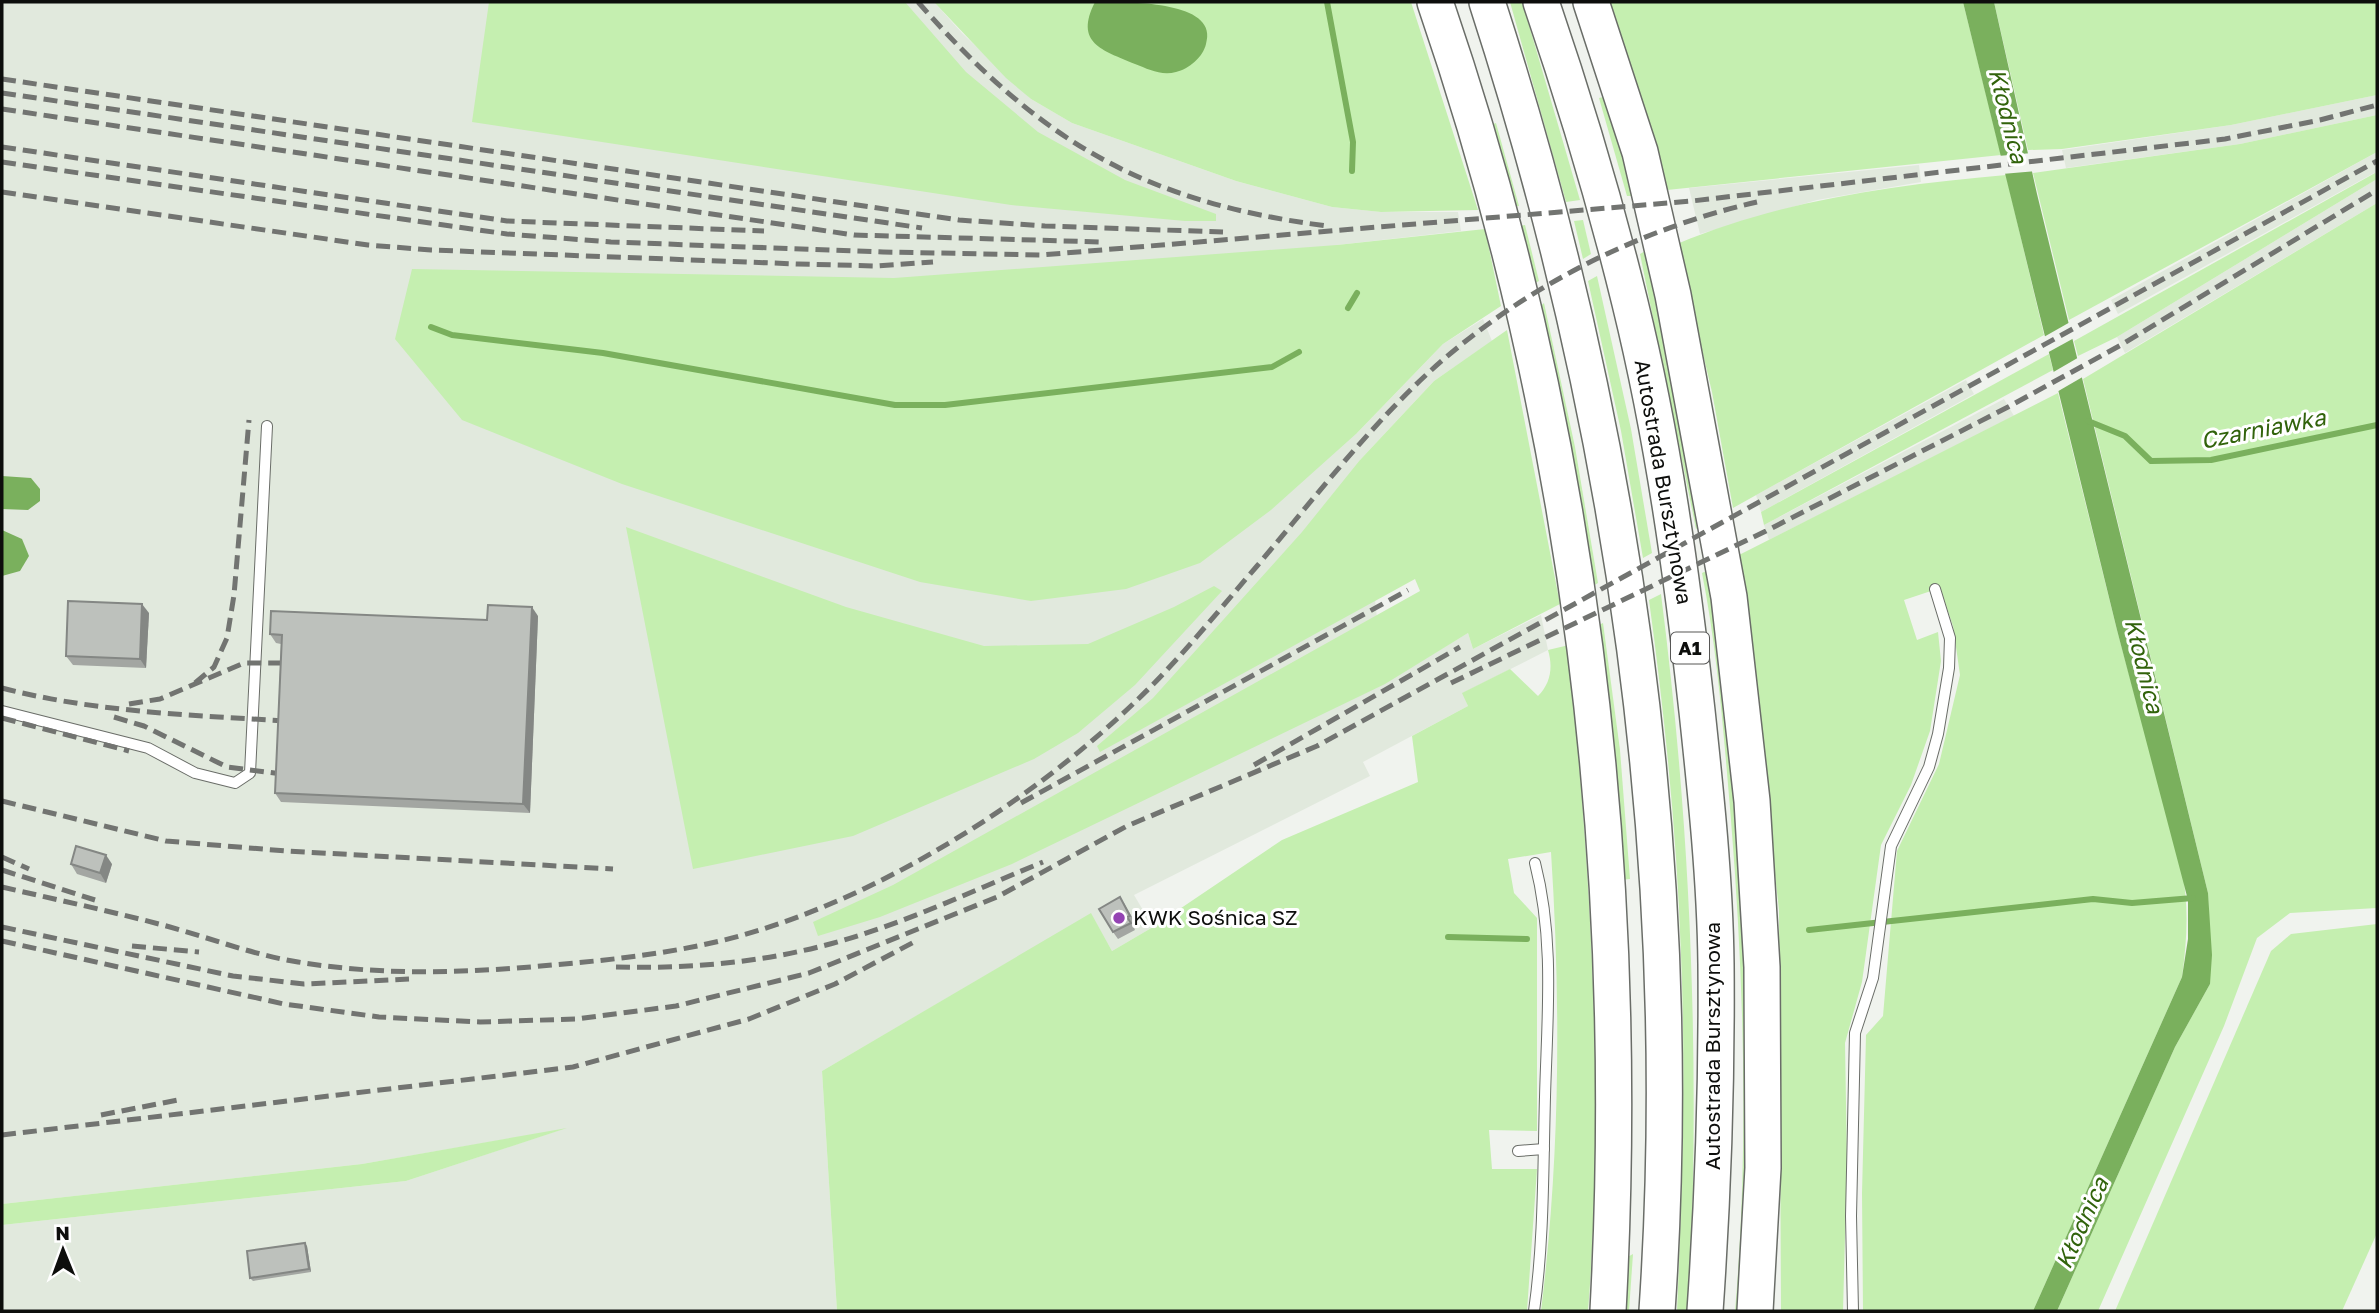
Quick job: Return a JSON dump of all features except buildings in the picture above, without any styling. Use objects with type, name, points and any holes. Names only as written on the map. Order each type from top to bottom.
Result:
[{"type":"highway","points":[[1435,2],[1492,184],[1530,327],[1562,483],[1584,633],[1603,798],[1613,972],[1614,1151],[1608,1311]]},
{"type":"highway","points":[[1487,2],[1540,178],[1574,319],[1608,474],[1633,624],[1651,798],[1661,965],[1664,1158],[1657,1311]]},
{"type":"highway","name":"Autostrada Bursztynowa","points":[[1541,2],[1591,162],[1630,304],[1662,463],[1686,610],[1709,821],[1716,963],[1713,1204],[1705,1311]]},
{"type":"highway","points":[[1591,2],[1643,165],[1676,309],[1729,597],[1752,801],[1762,967],[1763,1168],[1755,1311]]},
{"type":"lane","points":[[2,711],[148,748],[195,772],[234,783],[250,773],[267,426]]},
{"type":"lane","points":[[1853,1311],[1851,1216],[1855,1033],[1873,978],[1891,846],[1929,767],[1938,734],[1949,668],[1950,638],[1935,589]]},
{"type":"lane","points":[[1534,1311],[1544,1149],[1549,942],[1546,905],[1535,863]]},
{"type":"lane","points":[[1518,1151],[1544,1149]]},
{"type":"shaded area","points":[[2,2],[934,2],[962,33],[1031,99],[1072,123],[1236,181],[1332,207],[1381,212],[1458,212],[1461,231],[1337,245],[1357,433],[1443,344],[1483,319],[1492,341],[1434,381],[1360,460],[1384,683],[1468,633],[1473,649],[1541,615],[1548,650],[1463,693],[1468,706],[1363,762],[1370,776],[1134,895],[1153,927],[1112,951],[1091,914],[822,1071],[837,1311],[2,1311],[2,1225],[406,1181],[560,1130],[362,1164],[2,1204]]},
{"type":"shaded area","points":[[489,2],[905,2],[966,72],[1038,132],[1125,180],[1216,214],[1216,221],[1185,221],[1011,205],[472,122]]},
{"type":"shaded area","points":[[934,2],[1411,2],[1478,210],[1381,212],[1332,207],[1236,181],[1072,123],[1031,99],[1006,78]]},
{"type":"shaded area","points":[[1510,2],[1521,2],[1524,8],[1580,200],[1566,202]]},
{"type":"shaded area","points":[[1609,2],[1963,2],[2001,155],[1667,190]]},
{"type":"shaded area","points":[[1994,2],[2377,2],[2377,95],[2231,125],[2062,149],[2028,150]]},
{"type":"shaded area","points":[[2377,95],[2377,115],[2240,144],[2066,168],[2062,150],[2231,125]]},
{"type":"shaded area","points":[[1607,96],[1635,196],[1627,196],[1599,98]]},
{"type":"shaded area","points":[[2377,115],[2377,152],[2069,320],[2033,173],[2240,144]]},
{"type":"shaded area","points":[[1496,123],[1519,206],[1510,207],[1490,125]]},
{"type":"shaded area","points":[[2377,152],[2377,178],[2374,173],[2118,314],[2111,300]]},
{"type":"shaded area","points":[[1919,165],[1921,182],[1817,200],[1700,234],[1689,188]]},
{"type":"shaded area","points":[[2375,173],[2377,179],[2117,337],[2078,356],[2074,341]]},
{"type":"shaded area","points":[[2006,175],[2044,335],[1733,508],[1712,392],[1677,244],[1757,216],[1798,205],[1880,190]]},
{"type":"shaded area","points":[[2377,179],[2377,203],[2125,353],[2117,337]]},
{"type":"shaded area","points":[[2377,203],[2377,908],[2290,913],[2257,938],[2224,1026],[2098,1311],[2057,1311],[2175,1047],[2210,984],[2208,893],[2083,379]]},
{"type":"shaded area","points":[[1583,220],[1591,254],[1583,259],[1574,221]]},
{"type":"shaded area","points":[[1525,225],[1539,281],[1533,284],[1520,226]]},
{"type":"shaded area","points":[[1485,229],[1501,306],[1443,344],[1357,433],[1271,510],[1200,563],[1126,589],[1031,601],[920,582],[622,484],[462,420],[395,339],[412,269],[894,278],[1337,245]]},
{"type":"shaded area","points":[[1647,250],[1705,524],[1696,529],[1640,254]]},
{"type":"shaded area","points":[[1597,276],[1631,429],[1652,553],[1643,558],[1621,431],[1588,281]]},
{"type":"shaded area","points":[[1544,303],[1575,447],[1598,583],[1591,587],[1537,309]]},
{"type":"shaded area","points":[[1507,330],[1560,604],[1473,649],[1468,633],[1385,684],[1012,864],[880,917],[818,936],[813,922],[893,885],[1420,591],[1415,579],[1100,752],[1097,746],[1153,698],[1302,532],[1360,460],[1434,381]]},
{"type":"shaded area","points":[[2049,354],[2053,370],[1764,525],[1761,512]]},
{"type":"shaded area","points":[[1966,380],[1974,394],[1761,512],[1756,495]]},
{"type":"shaded area","points":[[2058,393],[2117,630],[2182,870],[2186,924],[2182,977],[2033,1311],[1863,1311],[1862,1193],[1866,1035],[1883,1016],[1897,851],[1939,764],[1960,675],[1953,626],[1940,588],[1904,600],[1917,640],[1938,632],[1941,661],[1930,731],[1911,785],[1881,845],[1862,982],[1845,1043],[1847,1163],[1843,1311],[1781,1311],[1779,910],[1739,555]]},
{"type":"shaded area","points":[[2004,399],[2014,416],[1769,540],[1764,525]]},
{"type":"shaded area","points":[[626,527],[846,607],[984,646],[1088,644],[1174,607],[1214,586],[1222,591],[1135,685],[1078,733],[1034,759],[853,836],[693,869]]},
{"type":"shaded area","points":[[1712,568],[1735,765],[1749,990],[1743,1311],[1735,1311],[1742,1188],[1742,1004],[1723,727],[1702,573]]},
{"type":"shaded area","points":[[1661,594],[1680,774],[1691,952],[1694,1130],[1689,1311],[1677,1311],[1683,1088],[1677,866],[1670,777],[1649,600]]},
{"type":"shaded area","points":[[1603,623],[1620,750],[1630,879],[1621,880],[1595,627]]},
{"type":"shaded area","points":[[1569,645],[1593,978],[1595,1144],[1588,1311],[1541,1311],[1552,1196],[1557,1082],[1551,852],[1508,859],[1514,893],[1537,918],[1537,1131],[1489,1130],[1492,1169],[1537,1169],[1527,1311],[837,1311],[822,1071],[1091,913],[1112,951],[1153,927],[1282,840],[1418,782],[1412,736],[1468,706],[1462,693],[1510,669],[1538,696],[1546,686],[1550,674],[1548,650]]},
{"type":"shaded area","points":[[2377,924],[2377,1233],[2342,1311],[2115,1311],[2271,951],[2291,934]]},
{"type":"shaded area","points":[[567,1128],[406,1181],[2,1225],[2,1204],[362,1164]]},
{"type":"shaded area","points":[[1633,1254],[1629,1311],[1620,1311],[1624,1259]]},
{"type":"water","points":[[1095,2],[1168,6],[1185,11],[1199,19],[1207,30],[1204,49],[1199,58],[1190,65],[1170,73],[1155,71],[1123,59],[1102,49],[1090,36],[1089,16]]},
{"type":"water","name":"Kłodnica","points":[[1963,2],[1994,2],[2037,194],[2208,893],[2212,955],[2210,984],[2175,1047],[2057,1311],[2033,1311],[2182,977],[2188,939],[2188,900],[2117,630]]},
{"type":"water","points":[[2,476],[31,478],[40,489],[40,501],[28,510],[2,509]]},
{"type":"water","points":[[2,530],[22,539],[29,556],[20,571],[2,576]]},
{"type":"pier","points":[[2032,153],[2036,171],[2002,174],[1998,156]]},
{"type":"pier","points":[[2072,321],[2076,337],[2045,354],[2042,338]]},
{"type":"pier","points":[[2081,356],[2086,375],[2055,393],[2050,374]]},
{"type":"waterway","points":[[1327,2],[1353,142],[1352,171]]},
{"type":"waterway","points":[[1348,308],[1357,293]]},
{"type":"waterway","points":[[431,327],[452,335],[603,353],[895,405],[945,405],[1272,367],[1299,352]]},
{"type":"waterway","name":"Czarniawka","points":[[2088,421],[2125,436],[2151,461],[2211,460],[2377,425]]},
{"type":"waterway","points":[[1809,930],[2093,899],[2132,903],[2193,898]]},
{"type":"waterway","points":[[1448,937],[1527,939]]},
{"type":"railway","points":[[918,2],[963,51],[1007,92],[1052,128],[1099,157],[1148,181],[1202,200],[1261,215],[1327,226]]},
{"type":"railway","points":[[2,79],[959,220],[1223,232]]},
{"type":"railway","points":[[2,93],[922,228]]},
{"type":"railway","points":[[2,162],[507,234],[611,242],[1041,255],[1692,201],[2225,139],[2320,120],[2377,105]]},
{"type":"railway","points":[[2,109],[854,235],[1103,242]]},
{"type":"railway","points":[[2,147],[507,221],[764,231]]},
{"type":"railway","points":[[2,941],[284,1004],[379,1017],[480,1022],[576,1019],[676,1006],[809,973],[997,897],[1127,826],[1317,746],[2377,161]]},
{"type":"railway","points":[[1451,683],[1766,531],[2008,407],[2121,345],[2377,190]]},
{"type":"railway","points":[[2,192],[368,245],[431,250],[877,266],[933,262]]},
{"type":"railway","points":[[2,887],[149,922],[282,959],[361,970],[425,972],[552,965],[660,953],[724,940],[783,922],[843,899],[961,836],[1017,799],[1119,717],[1175,661],[1381,420],[1462,344],[1499,316],[1580,267],[1667,229],[1757,202]]},
{"type":"railway","points":[[195,683],[214,667],[227,638],[234,595],[249,420]]},
{"type":"railway","points":[[1021,803],[1408,590]]},
{"type":"railway","points":[[1254,765],[1460,647]]},
{"type":"railway","points":[[129,704],[160,699],[244,663],[287,663]]},
{"type":"railway","points":[[2,688],[107,707],[285,721]]},
{"type":"railway","points":[[114,717],[144,726],[227,767],[282,774]]},
{"type":"railway","points":[[2,718],[129,751]]},
{"type":"railway","points":[[2,801],[166,841],[286,851],[613,869]]},
{"type":"railway","points":[[2,857],[29,869]]},
{"type":"railway","points":[[616,967],[702,965],[759,959],[816,948],[894,923],[1043,862]]},
{"type":"railway","points":[[2,870],[95,900]]},
{"type":"railway","points":[[2,927],[233,976],[304,984],[409,979]]},
{"type":"railway","points":[[2,1135],[573,1067],[749,1019],[835,984],[914,942]]},
{"type":"railway","points":[[132,946],[199,952]]},
{"type":"railway","points":[[101,1115],[183,1099]]},
{"type":"place","name":"KWK Sośnica SZ","points":[[1119,918]]}]
